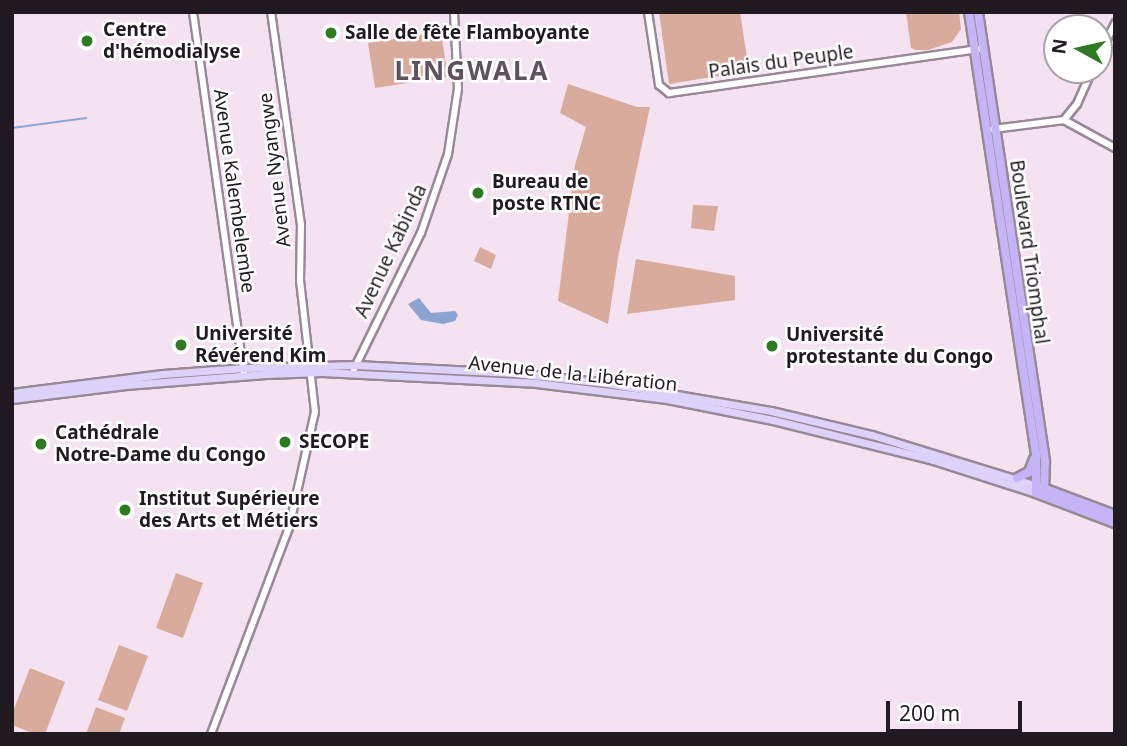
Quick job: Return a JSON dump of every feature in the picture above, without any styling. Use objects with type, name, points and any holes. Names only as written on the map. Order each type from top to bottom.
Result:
[{"type":"highway","name":"Boulevard Triomphal","points":[[969,12],[979,49],[1041,491]]},
{"type":"highway","name":"Boulevard Triomphal","points":[[978,12],[979,49]]},
{"type":"highway","name":"Boulevard Triomphal","points":[[991,129],[1045,462],[1041,491]]},
{"type":"highway","points":[[1017,478],[1029,472],[1036,453]]},
{"type":"highway","points":[[1045,462],[1048,478],[1059,493]]},
{"type":"highway","name":"Avenue de la Libération","points":[[1041,491],[1059,493],[1115,515]]},
{"type":"highway","name":"Avenue de la Libération","points":[[1041,491],[1115,523]]},
{"type":"main road","name":"Avenue de la Libération","points":[[12,393],[150,375],[356,365],[514,373],[688,396],[847,429],[1017,478],[1041,491]]},
{"type":"main road","name":"Avenue de la Libération","points":[[312,369],[352,374],[473,378],[667,399],[872,443],[1041,491]]},
{"type":"main road","name":"Avenue de la Libération","points":[[12,399],[244,371]]},
{"type":"street","name":"Avenue Kalembelembe","points":[[193,12],[244,371]]},
{"type":"street","name":"Avenue Nyangwe","points":[[211,734],[289,528],[295,492],[313,429],[312,369],[300,281],[301,225],[271,12]]},
{"type":"street","name":"Avenue Kabinda","points":[[352,374],[421,233],[449,154],[458,89],[454,12]]},
{"type":"street","name":"Palais du Peuple","points":[[648,12],[659,85],[665,92],[673,94],[979,49]]},
{"type":"street","points":[[1064,120],[1077,104],[1086,84]]},
{"type":"street","points":[[991,129],[1064,120],[1115,148]]},
{"type":"shaded area","points":[[659,12],[740,12],[749,71],[669,84]]},
{"type":"shaded area","points":[[906,12],[959,12],[961,29],[952,42],[928,50],[916,50],[911,48]]},
{"type":"shaded area","points":[[441,32],[448,77],[375,88],[368,43]]},
{"type":"shaded area","points":[[568,84],[637,107],[650,107],[619,252],[608,324],[558,301],[575,165],[586,127],[560,113]]},
{"type":"shaded area","points":[[693,205],[718,206],[714,231],[691,228]]},
{"type":"shaded area","points":[[480,247],[496,255],[491,269],[474,261]]},
{"type":"shaded area","points":[[636,259],[735,276],[735,300],[627,314]]},
{"type":"shaded area","points":[[176,573],[203,583],[183,638],[156,628]]},
{"type":"shaded area","points":[[119,645],[148,656],[127,711],[98,700]]},
{"type":"shaded area","points":[[30,668],[65,682],[45,734],[35,734],[12,725],[12,714]]},
{"type":"shaded area","points":[[96,707],[125,718],[119,734],[86,734]]},
{"type":"water","points":[[419,298],[431,313],[455,311],[458,315],[455,321],[443,324],[421,320],[408,304]]},
{"type":"waterway","points":[[12,128],[86,118]]},
{"type":"place","name":"Salle de fête Flamboyante","points":[[331,33]]},
{"type":"place","name":"Centre d'hémodialyse","points":[[87,41]]},
{"type":"place","name":"Bureau de poste RTNC","points":[[478,193]]},
{"type":"place","name":"Université Révérend Kim","points":[[181,345]]},
{"type":"place","name":"Université protestante du Congo","points":[[772,346]]},
{"type":"place","name":"SECOPE","points":[[285,442]]},
{"type":"place","name":"Cathédrale Notre-Dame du Congo","points":[[41,444]]},
{"type":"place","name":"Institut Supérieure des Arts et Métiers","points":[[125,510]]},
{"type":"district","name":"LINGWALA","points":[[472,71]]}]
